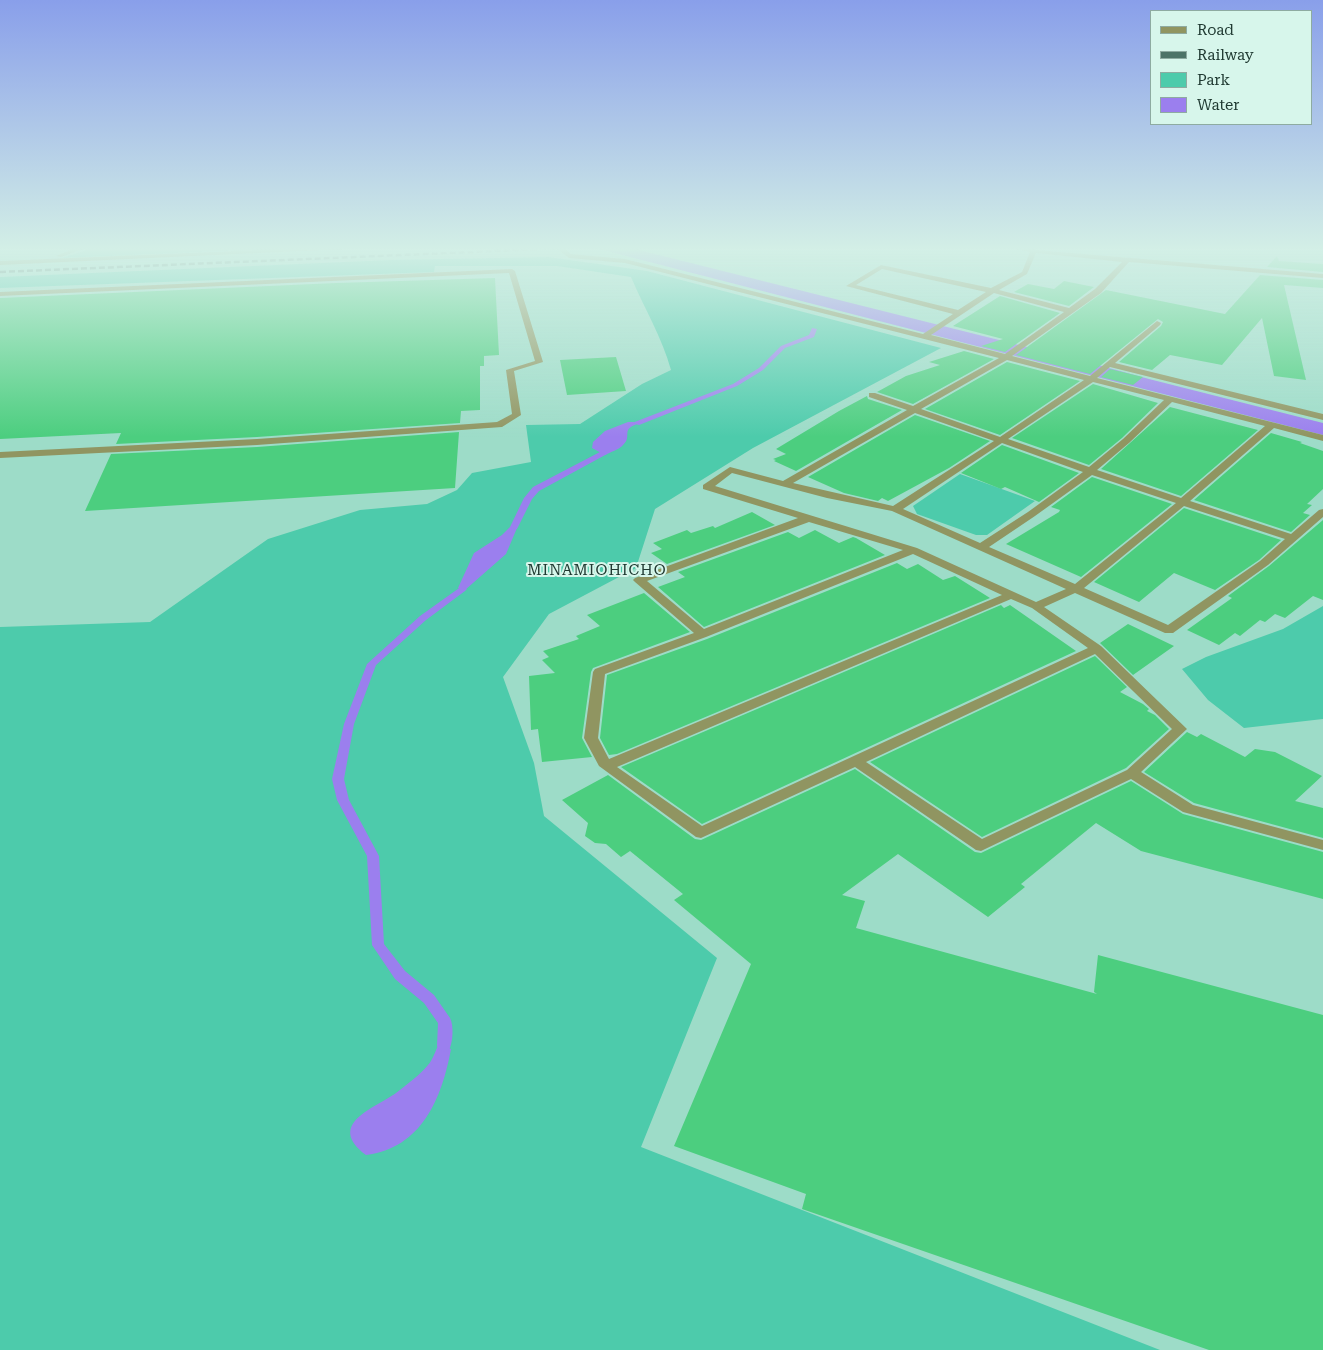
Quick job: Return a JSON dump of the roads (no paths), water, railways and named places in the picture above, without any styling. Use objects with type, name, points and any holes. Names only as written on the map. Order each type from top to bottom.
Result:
[{"type":"street","points":[[0,455],[257,442],[499,426],[517,415],[510,370],[539,362],[524,311]]},
{"type":"street","points":[[825,311],[1323,438]]},
{"type":"street","points":[[952,311],[960,313]]},
{"type":"street","points":[[925,336],[963,311]]},
{"type":"street","points":[[785,484],[1006,357],[1071,311]]},
{"type":"street","points":[[895,509],[1091,379],[1157,323]]},
{"type":"street","points":[[1108,364],[1323,418]]},
{"type":"street","points":[[872,394],[1090,471],[1292,538]]},
{"type":"street","points":[[981,547],[1039,510],[1090,471],[1138,433],[1169,400]]},
{"type":"street","points":[[1036,606],[1077,588],[1184,501],[1270,426]]},
{"type":"street","points":[[856,761],[981,846],[1132,773],[1180,728],[1097,649],[1036,606],[913,550],[707,487],[730,470],[895,509],[1169,630],[1264,563],[1323,512]]},
{"type":"street","points":[[702,634],[639,580],[809,518]]},
{"type":"street","points":[[913,550],[702,634],[599,672],[590,738],[606,766],[701,833],[1097,649]]},
{"type":"street","points":[[606,766],[1011,595]]},
{"type":"street","points":[[1132,773],[1188,809],[1323,845]]},
{"type":"water","points":[[840,311],[883,311],[1091,363],[1323,423],[1323,435]]},
{"type":"water","points":[[628,422],[637,424],[629,429],[626,442],[621,447],[605,455],[592,448],[593,442],[605,431]]},
{"type":"water","points":[[510,527],[517,528],[506,554],[465,590],[458,588],[474,553],[502,535]]},
{"type":"water","points":[[439,1044],[451,1049],[442,1085],[426,1118],[402,1142],[385,1150],[366,1155],[355,1144],[350,1134],[352,1126],[366,1111],[413,1080],[431,1061]]},
{"type":"waterway","points":[[636,423],[735,385],[761,369],[783,347],[812,336],[814,329]]},
{"type":"waterway","points":[[514,527],[528,498],[536,489],[603,454]]},
{"type":"waterway","points":[[444,1046],[445,1022],[429,999],[400,975],[378,945],[373,856],[343,800],[338,779],[349,724],[372,664],[423,618],[462,589]]},
{"type":"district","name":"MINAMIOHICHO","points":[[597,571]]}]
